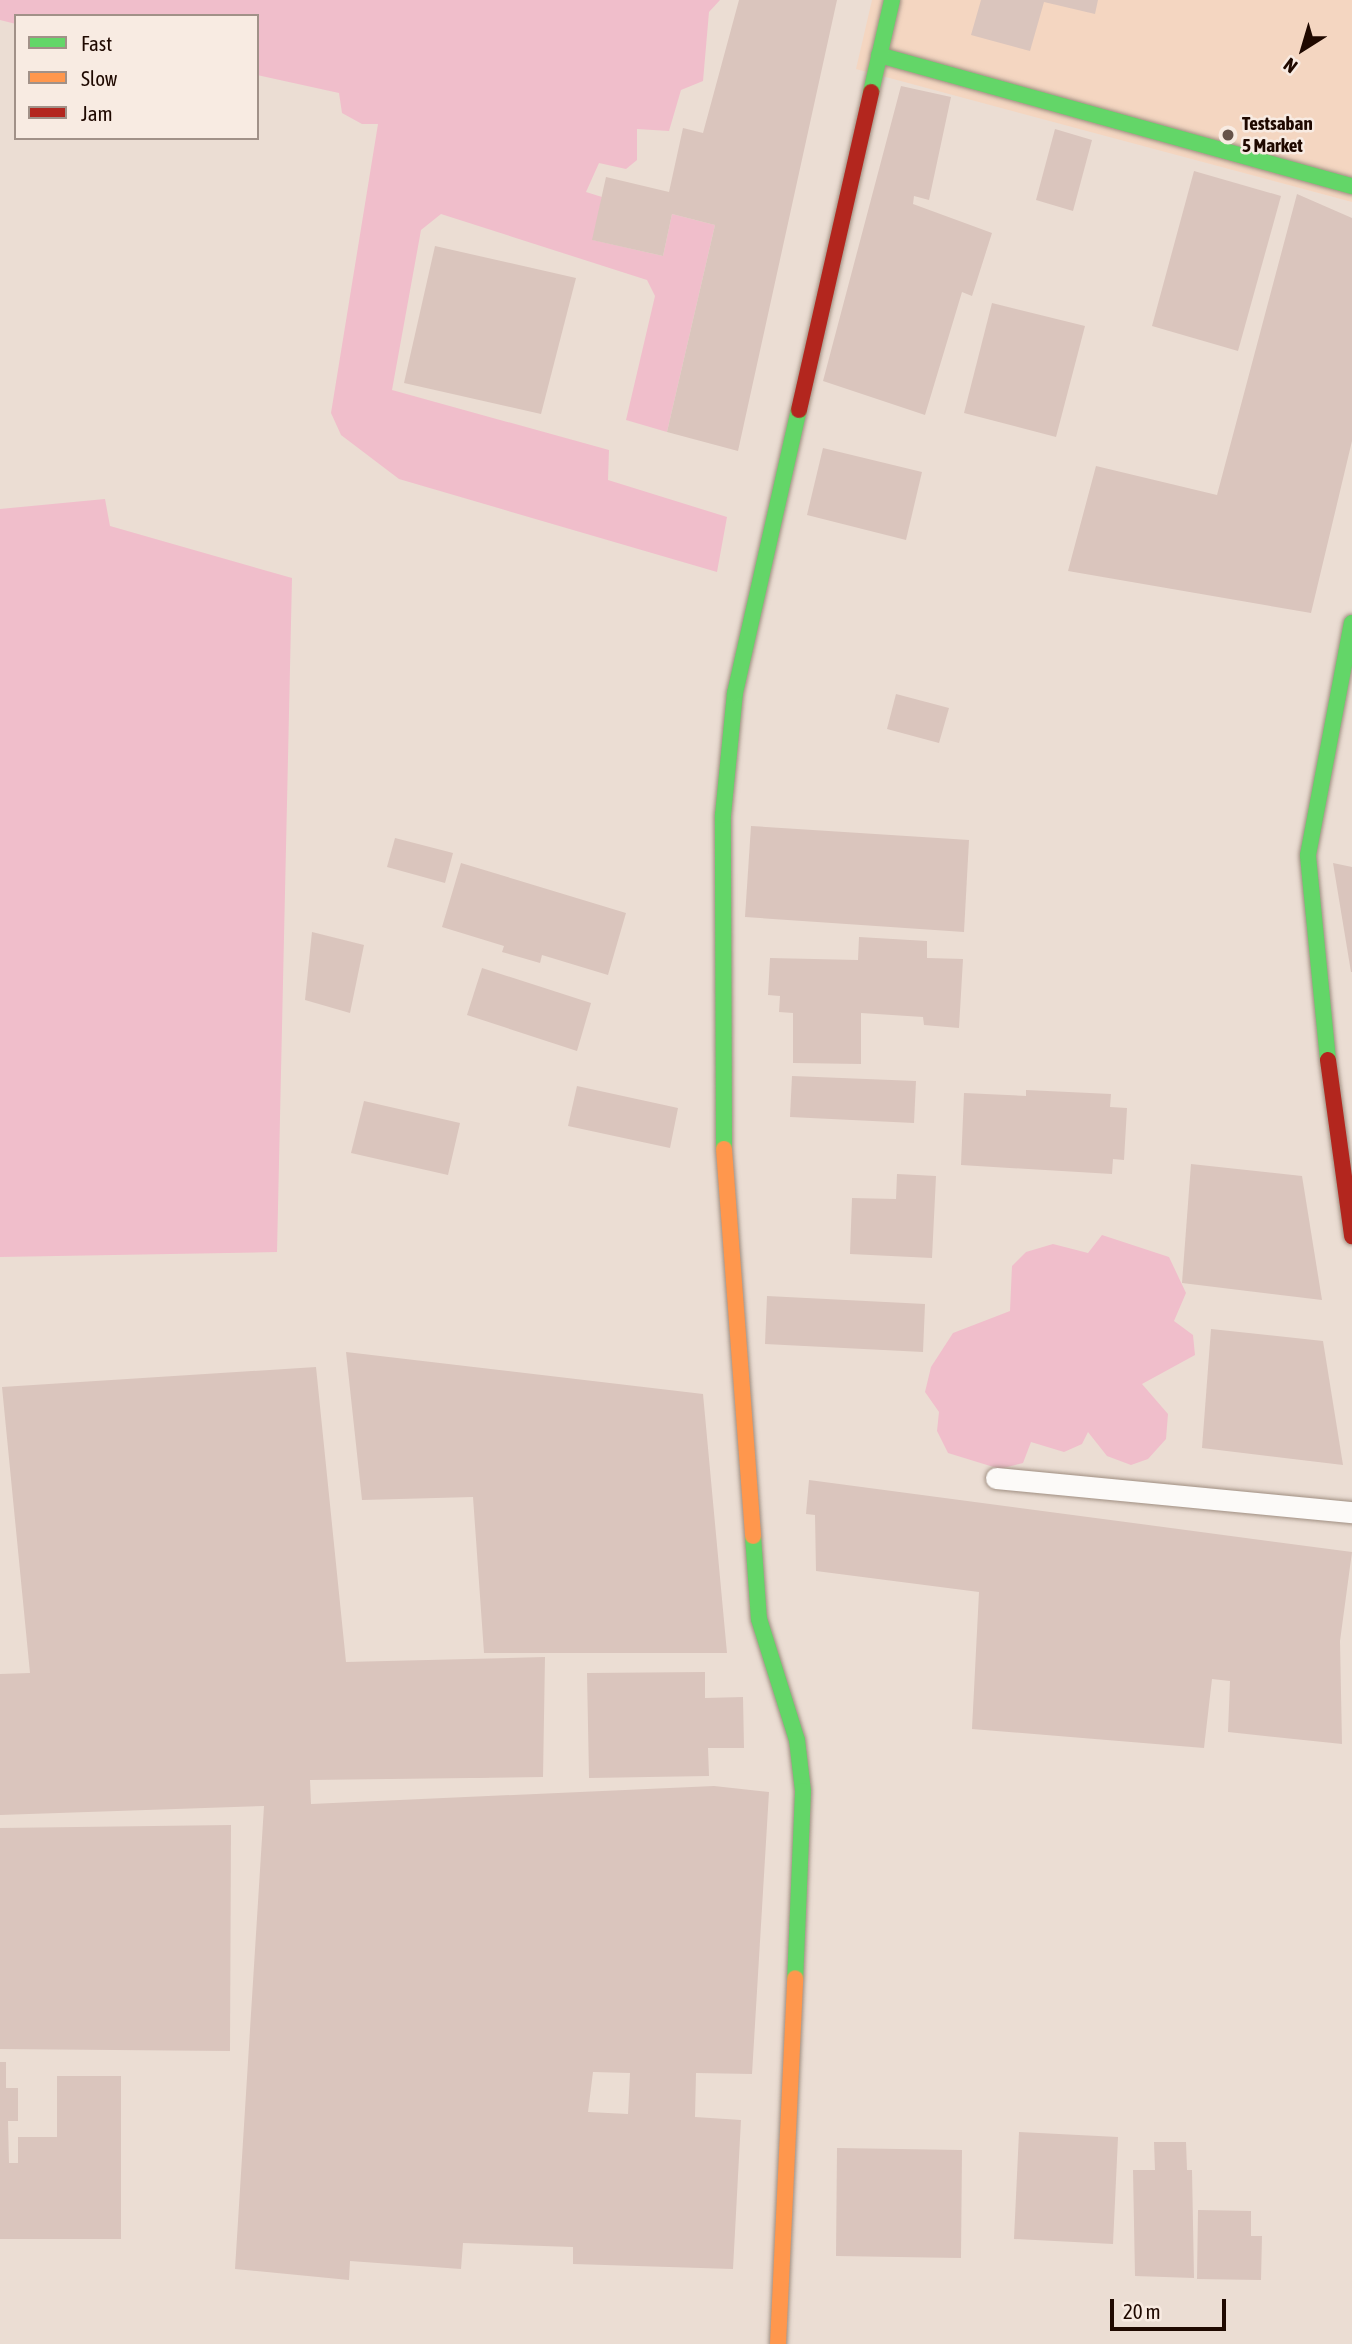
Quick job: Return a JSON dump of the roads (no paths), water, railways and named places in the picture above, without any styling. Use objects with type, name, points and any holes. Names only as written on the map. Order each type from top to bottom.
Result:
[{"type":"street","points":[[778,2344],[803,1791],[797,1740],[758,1619],[720,1091],[723,816],[735,693],[892,0]]},
{"type":"street","points":[[879,55],[1352,186]]},
{"type":"street","points":[[1352,622],[1308,855],[1314,953],[1352,1236]]},
{"type":"lane","points":[[996,1478],[1352,1512]]},
{"type":"place","name":"Testsaban 5 Market","points":[[1228,135]]}]
